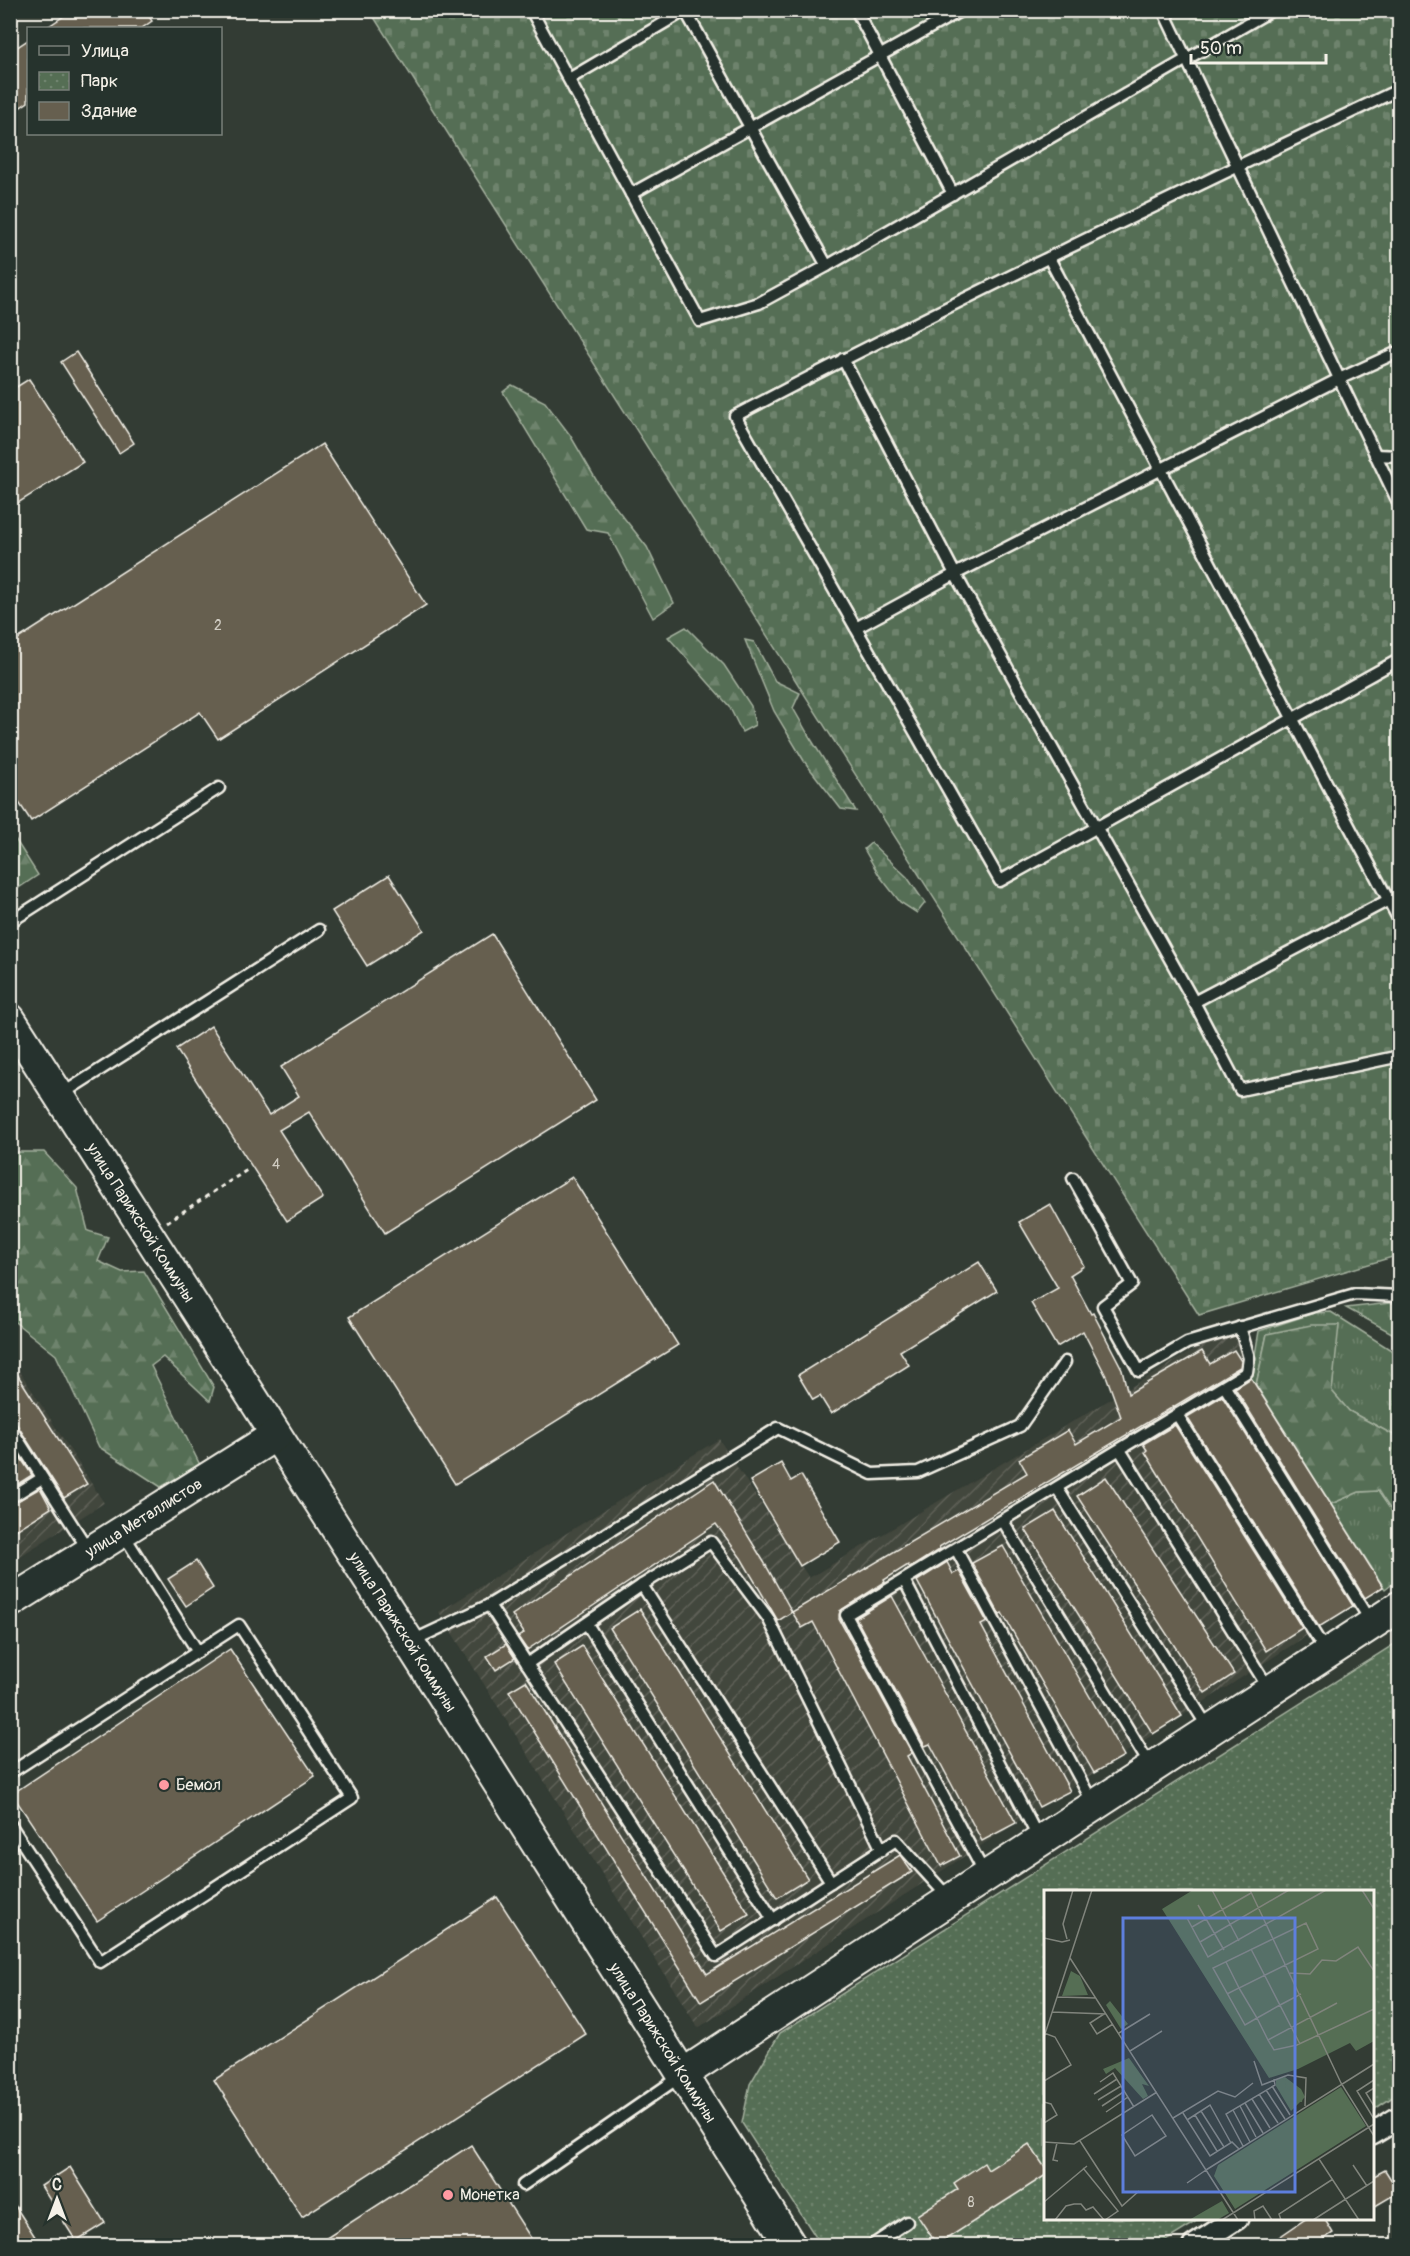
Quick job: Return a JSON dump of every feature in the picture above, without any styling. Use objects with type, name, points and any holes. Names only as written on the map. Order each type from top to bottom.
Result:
[{"type":"main road","name":"улица Парижской Коммуны","points":[[10,1019],[409,1642],[791,2246]]},
{"type":"main road","name":"улица Металлистов","points":[[10,1602],[276,1435]]},
{"type":"main road","points":[[683,2074],[1400,1606]]},
{"type":"street","points":[[1374,2133],[1400,2117]]},
{"type":"street","points":[[1194,2246],[1234,2220]]},
{"type":"lane","points":[[531,10],[700,321],[759,303],[1272,10]]},
{"type":"lane","points":[[856,10],[953,194]]},
{"type":"lane","points":[[631,194],[962,10]]},
{"type":"lane","points":[[1163,10],[1400,506]]},
{"type":"lane","points":[[569,79],[685,11],[827,266]]},
{"type":"lane","points":[[1400,89],[843,359],[735,416],[1000,880],[1400,659]]},
{"type":"lane","points":[[1049,258],[1400,922]]},
{"type":"lane","points":[[856,628],[955,574],[1339,379],[1400,351]]},
{"type":"lane","points":[[843,359],[955,574],[1194,1002],[1240,1090],[1400,1056]]},
{"type":"lane","points":[[1375,455],[1400,456]]},
{"type":"lane","points":[[10,922],[219,788]]},
{"type":"lane","points":[[1194,1002],[1400,894]]},
{"type":"lane","points":[[59,1096],[319,930]]},
{"type":"lane","points":[[1073,1178],[1132,1284],[1103,1306],[1138,1371],[1187,1343],[1355,1294],[1400,1296]]},
{"type":"lane","points":[[986,1876],[846,1615],[1178,1416],[1247,1372],[1249,1358],[1240,1327]]},
{"type":"lane","points":[[409,1642],[489,1605],[778,1428],[872,1474],[918,1472],[1020,1426],[1065,1362]]},
{"type":"lane","points":[[1225,1387],[1372,1623]]},
{"type":"lane","points":[[1178,1416],[1326,1653]]},
{"type":"lane","points":[[10,1427],[89,1552]]},
{"type":"lane","points":[[1120,1450],[1270,1690]]},
{"type":"lane","points":[[10,1498],[42,1478]]},
{"type":"lane","points":[[1057,1488],[1209,1730]]},
{"type":"lane","points":[[1002,1521],[1151,1768]]},
{"type":"lane","points":[[122,1532],[198,1652]]},
{"type":"lane","points":[[527,1664],[642,1585],[711,1542],[768,1618],[882,1850]]},
{"type":"lane","points":[[956,1549],[1094,1805]]},
{"type":"lane","points":[[904,1580],[1040,1841]]},
{"type":"lane","points":[[642,1585],[831,1882]]},
{"type":"lane","points":[[489,1605],[716,1956],[897,1840],[950,1899]]},
{"type":"lane","points":[[587,1624],[773,1920]]},
{"type":"lane","points":[[10,1773],[238,1625],[352,1798],[100,1962],[10,1824]]},
{"type":"lane","points":[[523,2185],[683,2074]]},
{"type":"lane","points":[[871,2246],[907,2222]]},
{"type":"path","points":[[148,1234],[248,1170]]},
{"type":"shaded area","points":[[1237,1324],[1396,1578],[698,2028],[439,1612],[719,1439],[809,1578]]},
{"type":"shaded area","points":[[10,1356],[104,1503],[11,1562],[10,1562]]},
{"type":"green space","points":[[370,11],[1399,11],[1399,1255],[1199,1315]]},
{"type":"green space","points":[[512,385],[545,402],[570,435],[602,490],[647,547],[674,603],[653,618],[608,533],[586,529],[503,392]]},
{"type":"green space","points":[[686,627],[724,665],[751,706],[755,725],[742,732],[729,706],[668,637]]},
{"type":"green space","points":[[745,640],[754,642],[775,681],[800,693],[793,708],[856,811],[841,809],[804,761],[774,711]]},
{"type":"green space","points":[[10,831],[38,875],[11,893],[10,893]]},
{"type":"green space","points":[[871,843],[907,877],[925,903],[917,913],[900,902],[879,875],[864,849]]},
{"type":"green space","points":[[10,1152],[44,1152],[77,1188],[88,1231],[108,1237],[98,1261],[122,1272],[144,1271],[214,1387],[210,1401],[163,1357],[151,1366],[200,1465],[161,1487],[99,1447],[56,1355],[11,1319]]},
{"type":"green space","points":[[1399,1302],[1399,1337],[1346,1308]]},
{"type":"green space","points":[[1331,1312],[1399,1355],[1399,1438],[1349,1411],[1332,1391],[1338,1325],[1267,1334],[1256,1385],[1251,1378],[1259,1331],[1314,1313]]},
{"type":"green space","points":[[1311,1325],[1339,1325],[1332,1391],[1349,1411],[1399,1438],[1399,1516],[1395,1516],[1378,1491],[1359,1492],[1331,1504],[1256,1385],[1267,1334]]},
{"type":"green space","points":[[1378,1491],[1395,1515],[1399,1516],[1399,1578],[1385,1589],[1331,1504],[1359,1492]]},
{"type":"green space","points":[[1399,1641],[1399,2093],[1374,2109],[1374,1890],[1044,1890],[1044,2220],[1199,2220],[1159,2245],[821,2245],[742,2123],[750,2084],[780,2033]]},
{"type":"building","points":[[73,10],[145,10],[152,21],[143,27],[48,27]]},
{"type":"building","points":[[27,41],[27,103],[10,114],[10,52]]},
{"type":"building","points":[[76,352],[134,443],[119,453],[61,362]]},
{"type":"building","points":[[29,379],[83,462],[10,508],[10,391]]},
{"type":"building","points":[[322,444],[426,605],[218,739],[200,712],[31,821],[10,789],[10,644]]},
{"type":"building","points":[[389,875],[424,930],[367,966],[332,911]]},
{"type":"building","points":[[492,934],[596,1100],[385,1233],[309,1112],[279,1130],[323,1198],[287,1221],[176,1049],[211,1026],[269,1115],[299,1096],[281,1067]]},
{"type":"building","points":[[572,1177],[678,1345],[455,1484],[349,1317]]},
{"type":"building","points":[[1050,1204],[1084,1266],[1070,1275],[1122,1369],[1128,1394],[1202,1351],[1210,1364],[1234,1350],[1241,1361],[1240,1367],[939,1547],[940,1549],[910,1568],[908,1565],[840,1611],[839,1619],[912,1753],[907,1756],[960,1856],[941,1866],[813,1622],[802,1628],[792,1612],[1027,1473],[1019,1459],[1068,1430],[1076,1444],[1121,1417],[1107,1378],[1083,1331],[1057,1347],[1031,1303],[1058,1288],[1019,1222]]},
{"type":"building","points":[[979,1262],[997,1291],[900,1351],[909,1365],[831,1414],[820,1396],[813,1400],[798,1375]]},
{"type":"building","points":[[10,1363],[87,1484],[64,1498],[16,1423],[10,1420]]},
{"type":"building","points":[[1251,1378],[1383,1587],[1365,1598],[1235,1388]]},
{"type":"building","points":[[1222,1396],[1353,1606],[1319,1627],[1187,1417]]},
{"type":"building","points":[[1175,1425],[1302,1628],[1266,1651],[1145,1452],[1147,1450],[1143,1444]]},
{"type":"building","points":[[10,1442],[32,1475],[10,1489]]},
{"type":"building","points":[[781,1463],[791,1481],[801,1475],[840,1542],[800,1566],[750,1481]]},
{"type":"building","points":[[1106,1477],[1234,1674],[1205,1693],[1077,1496]]},
{"type":"building","points":[[714,1480],[792,1612],[778,1621],[741,1558],[716,1524],[527,1650],[518,1637],[524,1633],[512,1615]]},
{"type":"building","points":[[40,1488],[51,1508],[10,1534],[10,1505]]},
{"type":"building","points":[[1055,1511],[1182,1716],[1153,1734],[1025,1529]]},
{"type":"building","points":[[1003,1546],[1124,1756],[1094,1773],[1002,1613],[1000,1615],[972,1563]]},
{"type":"building","points":[[196,1561],[213,1588],[186,1606],[168,1579]]},
{"type":"building","points":[[947,1562],[953,1574],[959,1571],[987,1622],[981,1625],[1070,1791],[1039,1807],[917,1581]]},
{"type":"building","points":[[892,1596],[1016,1823],[982,1841],[930,1744],[925,1746],[856,1618]]},
{"type":"building","points":[[640,1609],[808,1879],[777,1898],[610,1628]]},
{"type":"building","points":[[506,1644],[515,1658],[496,1670],[487,1656]]},
{"type":"building","points":[[582,1646],[749,1914],[721,1931],[554,1664]]},
{"type":"building","name":"Бемол","points":[[230,1649],[315,1776],[97,1921],[12,1794]]},
{"type":"building","points":[[526,1681],[707,1974],[900,1855],[912,1872],[701,2002],[509,1691]]},
{"type":"building","points":[[497,1897],[586,2034],[302,2217],[214,2080]]},
{"type":"building","points":[[1029,2144],[1044,2166],[1044,2176],[937,2245],[917,2215],[958,2189],[954,2183],[984,2163],[988,2170]]},
{"type":"building","name":"Монетка","points":[[471,2145],[536,2246],[314,2246]]},
{"type":"building","points":[[70,2167],[105,2223],[76,2241],[41,2186]]},
{"type":"building","points":[[1385,2170],[1399,2192],[1374,2207],[1374,2176]]},
{"type":"building","points":[[10,2198],[41,2246],[10,2246]]},
{"type":"building","points":[[1304,2220],[1325,2220],[1333,2233],[1313,2246],[1266,2246]]},
{"type":"place","name":"Бемол","points":[[164,1785]]},
{"type":"place","name":"Монетка","points":[[448,2195]]}]
